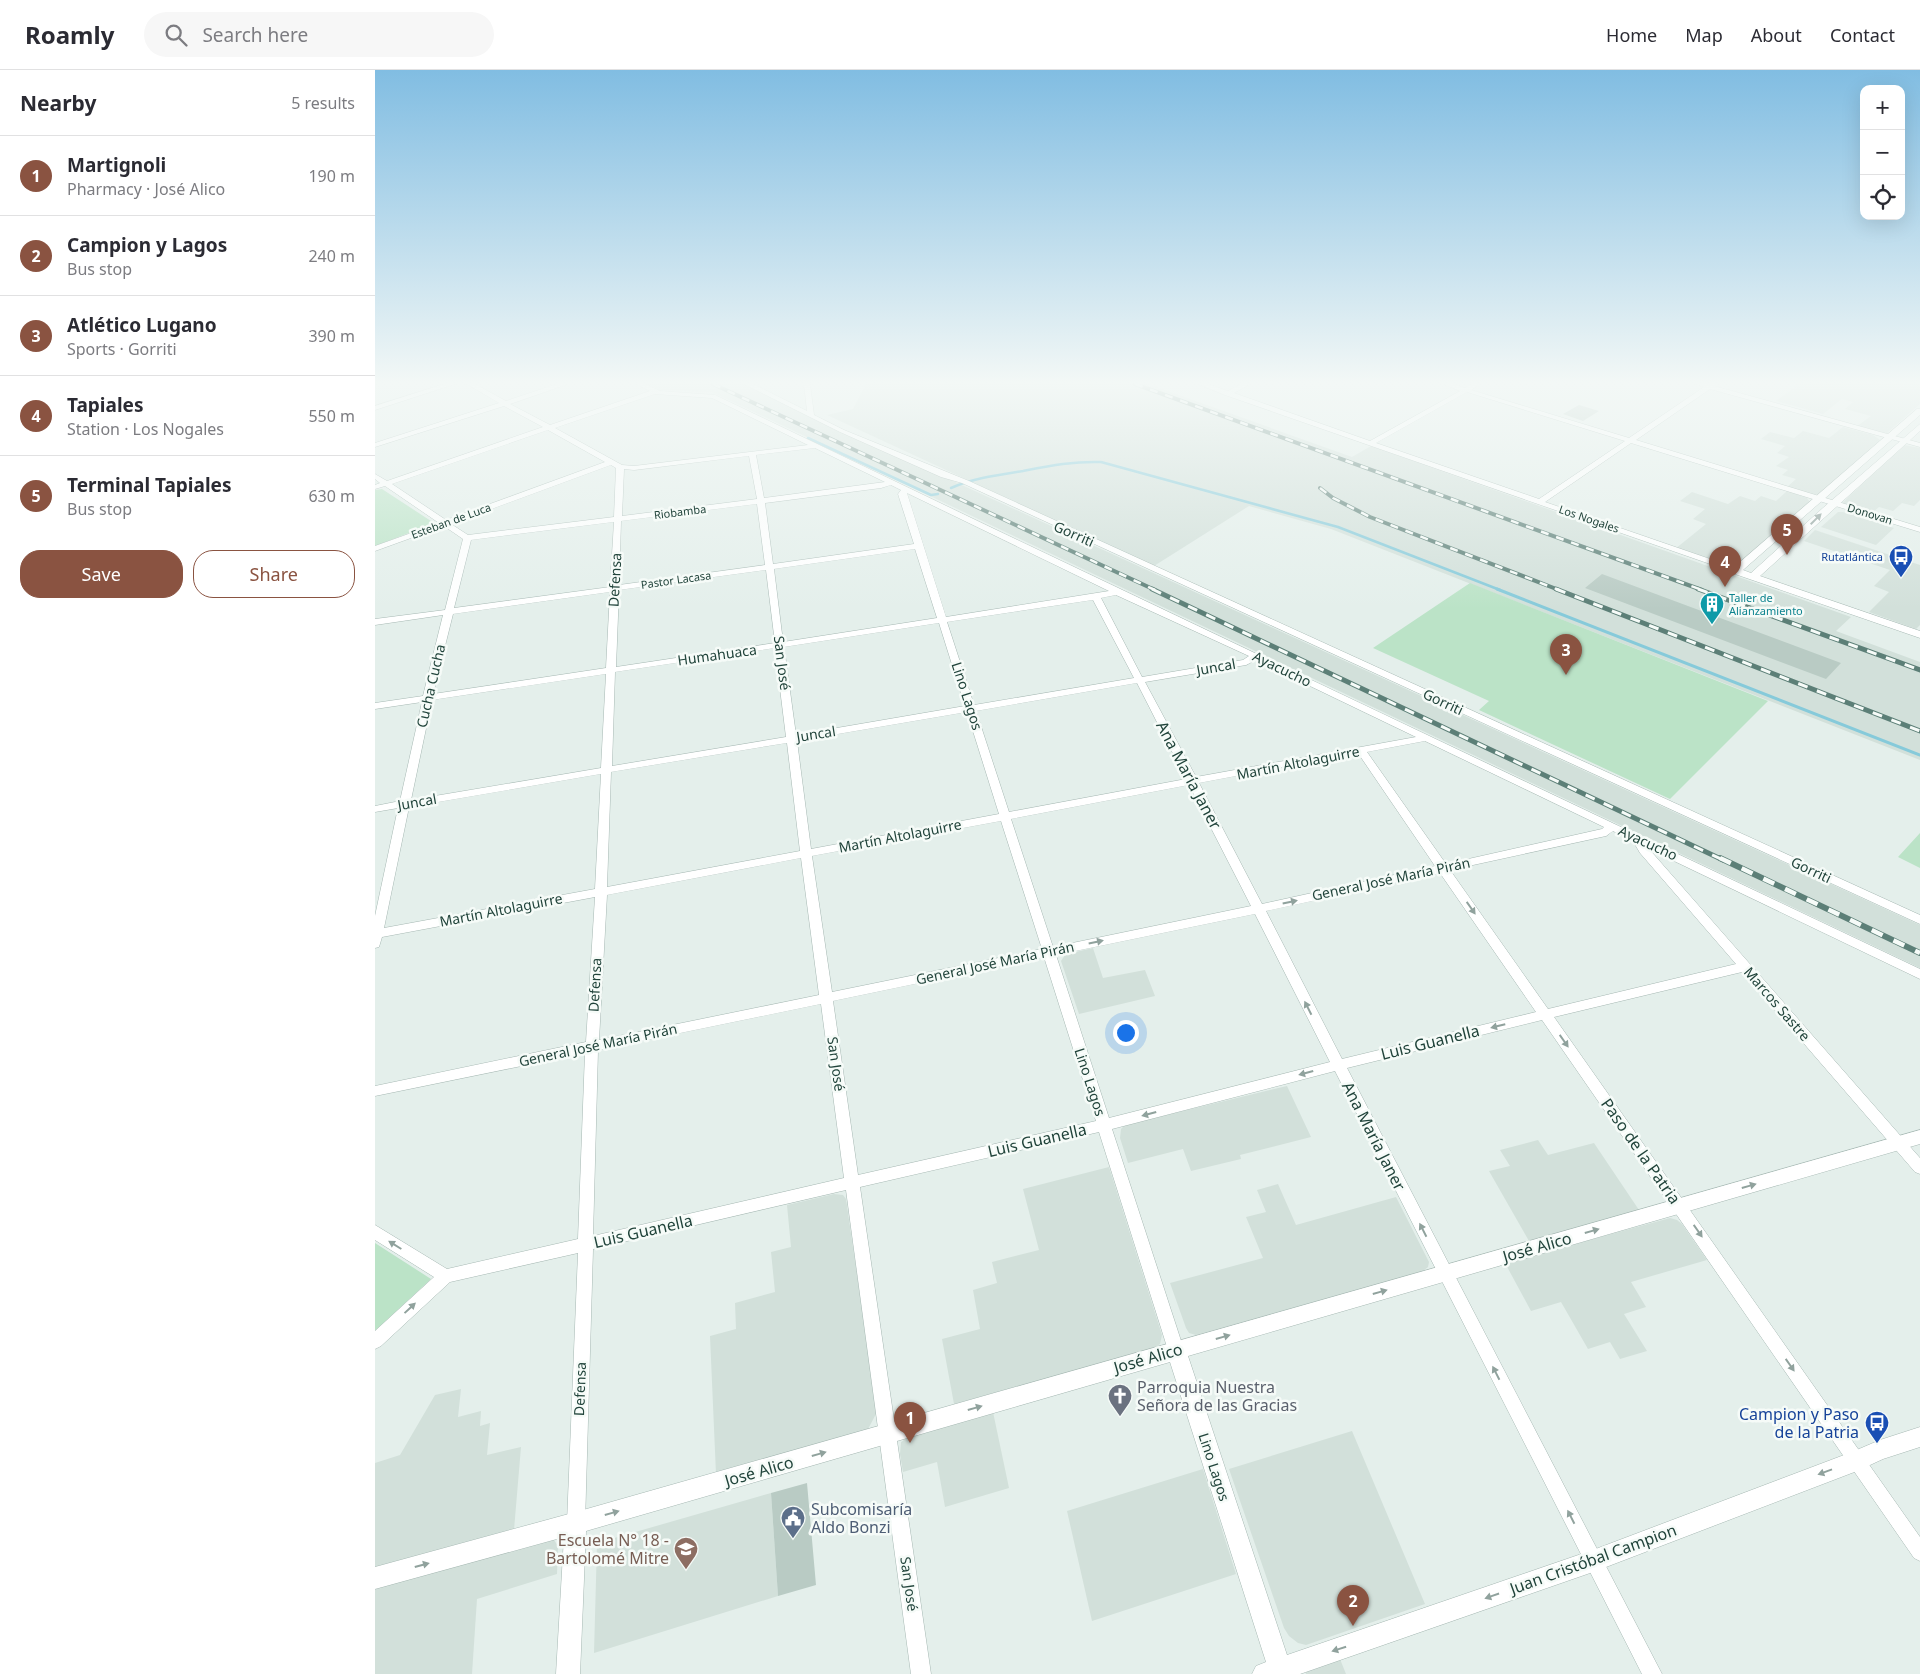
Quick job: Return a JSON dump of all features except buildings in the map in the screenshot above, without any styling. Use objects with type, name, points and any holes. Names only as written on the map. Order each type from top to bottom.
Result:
[{"type":"street","points":[[375,487],[459,459]]},
{"type":"street","points":[[607,459],[616,464]]},
{"type":"street","name":"Esteban de Luca","points":[[375,549],[616,464],[634,468],[711,459]]},
{"type":"street","name":"San José","points":[[753,459],[761,502],[806,854],[889,1434],[921,1674]]},
{"type":"street","name":"Ayacucho","points":[[841,459],[1920,974]]},
{"type":"street","name":"Gorriti","points":[[906,459],[963,482],[1920,920]]},
{"type":"street","name":"Los Nogales","points":[[1416,459],[1920,636]]},
{"type":"street","points":[[1540,502],[1602,459]]},
{"type":"street","name":"Donovan","points":[[1690,459],[1920,530]]},
{"type":"street","points":[[1736,571],[1866,459]]},
{"type":"street","points":[[1753,577],[1885,459]]},
{"type":"street","name":"Defensa","points":[[568,1674],[576,1523],[592,1046],[618,520],[616,464]]},
{"type":"street","points":[[375,476],[467,538]]},
{"type":"street","name":"Riobamba","points":[[467,538],[761,502],[881,486],[891,483]]},
{"type":"street","name":"Lino Lagos","points":[[905,490],[902,494],[918,546],[1007,816],[1176,1350],[1275,1672]]},
{"type":"street","name":"Cucha Cucha","points":[[376,937],[427,698],[467,538]]},
{"type":"street","name":"Pastor Lacasa","points":[[375,622],[918,546]]},
{"type":"street","name":"Humahuaca","points":[[375,706],[1096,598],[1117,592]]},
{"type":"street","name":"Ana María Janer","points":[[1096,598],[1193,782],[1652,1674]]},
{"type":"street","name":"Juncal","points":[[375,809],[1139,681],[1246,662],[1256,656]]},
{"type":"street","name":"Martín Altolaguirre","points":[[376,937],[601,891],[1424,738]]},
{"type":"street","name":"Paso de la Patria","points":[[1361,751],[1920,1552]]},
{"type":"street","name":"General José María Pirán","points":[[375,1091],[1258,908],[1606,832],[1612,826]]},
{"type":"street","name":"Marcos Sastre","points":[[1637,838],[1644,850],[1743,966],[1920,1168]]},
{"type":"street","name":"Luis Guanella","points":[[375,1341],[446,1276],[853,1181],[1104,1125],[1337,1065],[1743,966]]},
{"type":"street","name":"José Alico","points":[[375,1578],[889,1434],[1920,1137]]},
{"type":"street","points":[[375,1232],[446,1276]]},
{"type":"street","name":"Juan Cristóbal Campion","points":[[1275,1672],[1593,1560],[1857,1461],[1880,1450],[1920,1437]]},
{"type":"shaded area","points":[[852,459],[905,459],[1920,925],[1920,968]]},
{"type":"shaded area","points":[[922,459],[1407,459],[1851,617],[1836,631],[1920,662],[1920,760],[1331,529],[1249,506],[1154,566]]},
{"type":"shaded area","points":[[1786,459],[1859,459],[1819,494],[1813,495],[1786,488],[1796,479],[1782,475],[1788,470],[1776,466]]},
{"type":"shaded area","points":[[1889,459],[1920,459],[1920,500],[1914,506],[1902,503],[1893,511],[1879,507],[1872,513],[1842,503]]},
{"type":"shaded area","points":[[1787,491],[1807,498],[1810,502],[1735,567],[1675,549],[1706,524],[1693,519],[1705,509],[1680,501],[1692,492],[1728,504],[1740,496],[1755,501],[1761,496],[1776,501]]},
{"type":"shaded area","points":[[1838,512],[1894,528],[1876,545],[1821,527]]},
{"type":"shaded area","name":"Rutatlántica","points":[[1815,530],[1920,565],[1920,625],[1916,629],[1869,612],[1889,592],[1874,586],[1890,570],[1804,541]]},
{"type":"shaded area","points":[[1093,948],[1103,978],[1145,970],[1155,996],[1079,1014],[1061,961],[1065,955]]},
{"type":"shaded area","points":[[1287,1086],[1311,1137],[1240,1155],[1241,1159],[1191,1171],[1183,1149],[1128,1163],[1120,1138],[1121,1129],[1125,1125]]},
{"type":"shaded area","points":[[1538,1140],[1548,1155],[1594,1143],[1639,1210],[1529,1241],[1489,1171],[1510,1166],[1500,1150]]},
{"type":"shaded area","points":[[1109,1167],[1162,1335],[1160,1344],[1155,1348],[954,1404],[942,1339],[980,1329],[973,1290],[997,1283],[992,1262],[1039,1250],[1023,1189]]},
{"type":"shaded area","points":[[1278,1184],[1296,1225],[1396,1197],[1429,1262],[1428,1267],[1422,1272],[1196,1335],[1189,1333],[1170,1283],[1263,1258],[1246,1217],[1266,1212],[1257,1190]]},
{"type":"shaded area","points":[[834,1194],[843,1195],[846,1199],[877,1412],[867,1431],[716,1474],[710,1336],[736,1329],[735,1303],[775,1292],[771,1252],[791,1247],[787,1205]]},
{"type":"shaded area","points":[[1670,1218],[1682,1224],[1707,1260],[1631,1282],[1646,1307],[1624,1314],[1647,1351],[1620,1359],[1610,1342],[1588,1349],[1561,1302],[1531,1311],[1505,1263]]},
{"type":"shaded area","points":[[461,1389],[458,1417],[481,1411],[480,1426],[490,1423],[487,1455],[521,1447],[514,1530],[375,1569],[375,1463],[400,1455],[435,1395]]},
{"type":"shaded area","points":[[993,1412],[1009,1488],[945,1507],[937,1462],[903,1472],[900,1454],[901,1442],[910,1436]]},
{"type":"shaded area","points":[[1352,1431],[1425,1604],[1306,1645],[1298,1643],[1289,1636],[1284,1628],[1229,1469]]},
{"type":"shaded area","points":[[1203,1469],[1236,1574],[1092,1621],[1067,1511]]},
{"type":"shaded area","name":"Escuela N° 18 - Bartolomé Mitre","points":[[771,1493],[778,1596],[594,1653],[597,1543]]},
{"type":"shaded area","points":[[546,1540],[554,1540],[558,1546],[557,1574],[477,1599],[472,1674],[375,1674],[375,1589]]},
{"type":"shaded area","points":[[1340,1659],[1346,1674],[1306,1674],[1306,1671]]},
{"type":"green space","points":[[382,489],[431,521],[432,524],[375,546],[375,490]]},
{"type":"green space","points":[[1470,583],[1768,701],[1670,799],[1479,710],[1489,701],[1373,648]]},
{"type":"green space","points":[[1920,833],[1920,868],[1898,857]]},
{"type":"green space","points":[[375,1243],[431,1279],[375,1331]]},
{"type":"waterway","points":[[853,459],[931,495],[938,494]]},
{"type":"waterway","points":[[951,488],[995,476],[1062,464],[1101,462],[1338,527],[1500,590]]},
{"type":"waterway","points":[[1497,589],[1920,755]]},
{"type":"railway","points":[[874,459],[1155,590]]},
{"type":"railway","points":[[1341,459],[1702,590]]},
{"type":"railway","points":[[1320,488],[1333,498],[1370,517],[1559,590]]},
{"type":"railway","points":[[1152,589],[1723,860]]},
{"type":"railway","points":[[1556,589],[1920,731]]},
{"type":"railway","points":[[1698,589],[1920,670]]},
{"type":"railway","points":[[1720,858],[1920,953]]},
{"type":"place","name":"Terminal Tapiales","points":[[1787,555]]},
{"type":"place","name":"Rutatlántica","points":[[1901,578]]},
{"type":"place","name":"Tapiales","points":[[1725,587]]},
{"type":"place","name":"Taller de Alianzamiento","points":[[1712,625]]},
{"type":"place","name":"Atlético Lugano","points":[[1566,675]]},
{"type":"place","name":"Parroquia Nuestra Señora de las Gracias","points":[[1120,1417]]},
{"type":"place","name":"Martignoli","points":[[910,1443]]},
{"type":"place","name":"Campion y Paso de la Patria","points":[[1877,1444]]},
{"type":"place","name":"Subcomisaría Aldo Bonzi","points":[[793,1539]]},
{"type":"place","name":"Escuela N° 18 - Bartolomé Mitre","points":[[686,1570]]},
{"type":"place","name":"Campion y Lagos","points":[[1353,1626]]}]
